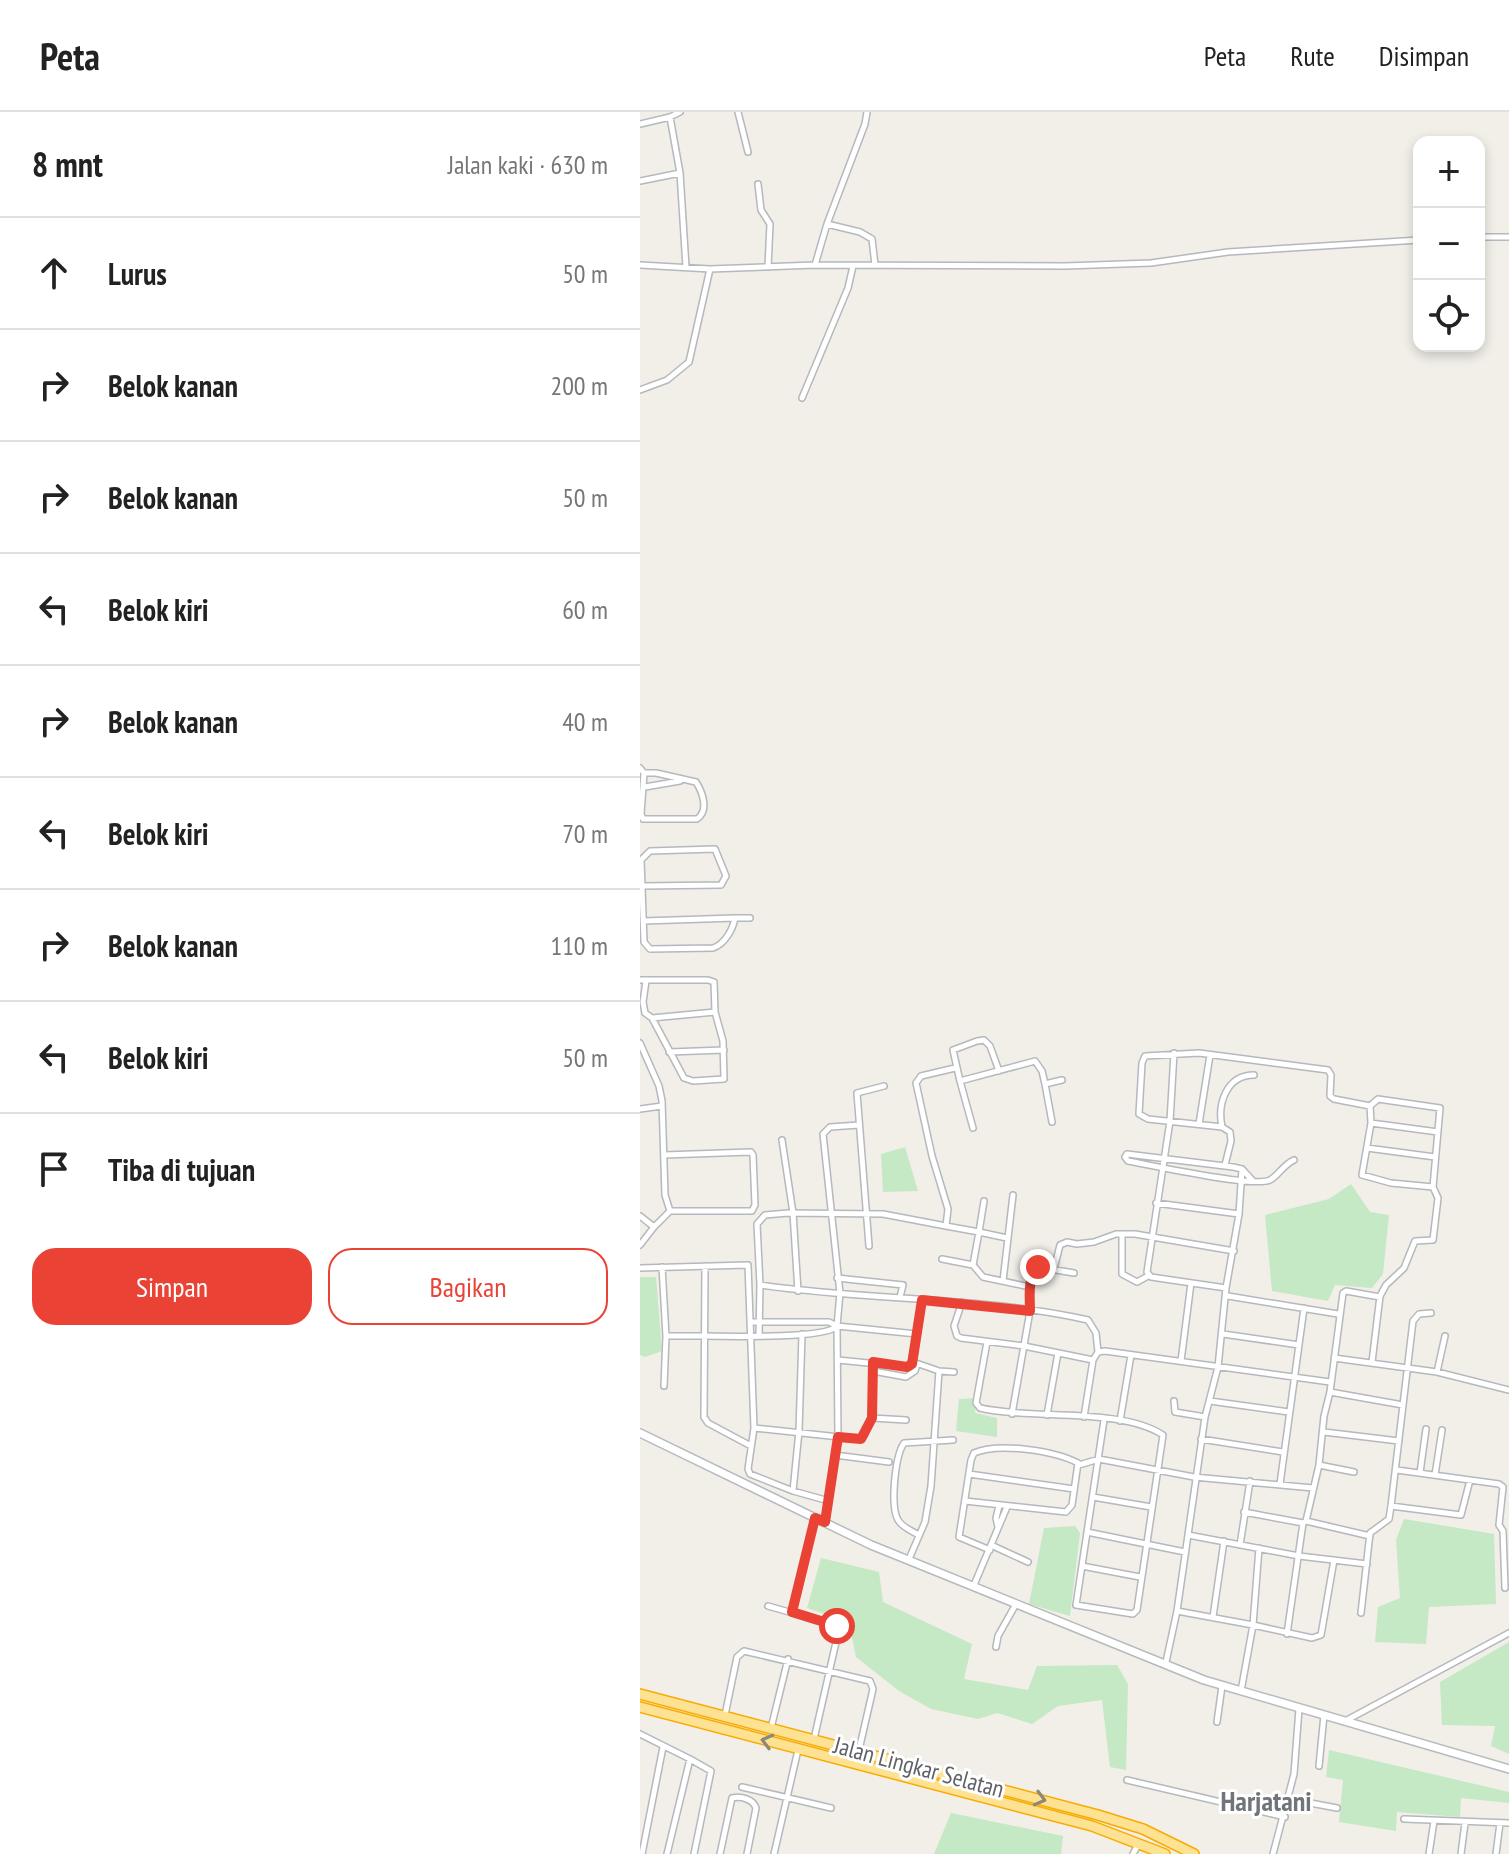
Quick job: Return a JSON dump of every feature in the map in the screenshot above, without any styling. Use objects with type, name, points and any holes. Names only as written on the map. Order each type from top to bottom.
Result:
[{"type":"highway","name":"Jalan Lingkar Selatan","points":[[640,1694],[1098,1815],[1143,1829],[1194,1854]]},
{"type":"highway","name":"Jalan Lingkar Selatan","points":[[640,1707],[1092,1826],[1165,1854]]},
{"type":"highway","points":[[833,1759],[835,1745]]},
{"type":"street","points":[[640,124],[680,112]]},
{"type":"street","points":[[738,112],[748,152]]},
{"type":"street","points":[[815,265],[867,112]]},
{"type":"street","points":[[670,117],[680,173],[686,267]]},
{"type":"street","points":[[640,181],[680,173]]},
{"type":"street","points":[[758,184],[761,210],[770,224],[768,267]]},
{"type":"street","points":[[827,224],[860,232],[872,239],[875,265]]},
{"type":"street","points":[[1485,237],[1509,237]]},
{"type":"street","points":[[640,265],[710,269],[815,265],[1151,263],[1228,252],[1413,240]]},
{"type":"street","points":[[802,398],[848,288],[853,266]]},
{"type":"street","points":[[640,390],[667,380],[689,362],[710,269]]},
{"type":"street","points":[[642,770],[680,780],[696,782],[702,791],[705,812],[699,818],[645,820],[641,814],[645,787],[642,770]]},
{"type":"street","points":[[645,787],[680,780]]},
{"type":"street","points":[[642,886],[720,885],[726,876],[715,849],[650,851],[641,858],[641,901],[644,942],[650,949],[713,948],[719,946],[733,927],[735,918]]},
{"type":"street","points":[[643,921],[750,918]]},
{"type":"street","points":[[643,980],[712,981],[716,988],[715,1012],[724,1050],[725,1077],[718,1081],[687,1080],[668,1052],[652,1018],[643,1008],[643,980]]},
{"type":"street","points":[[652,1018],[715,1012]]},
{"type":"street","points":[[973,1128],[955,1068],[953,1050],[982,1040],[990,1046],[999,1071]]},
{"type":"street","points":[[640,1043],[659,1086],[665,1195],[670,1211]]},
{"type":"street","points":[[668,1052],[724,1050]]},
{"type":"street","points":[[1148,1276],[1170,1121],[1174,1053]]},
{"type":"street","points":[[1225,1165],[1231,1141],[1230,1132],[1222,1127],[1143,1118],[1139,1110],[1143,1059],[1151,1054],[1210,1055],[1328,1070],[1331,1075],[1330,1097],[1370,1106]]},
{"type":"street","points":[[1199,1124],[1210,1055]]},
{"type":"street","points":[[960,1081],[1035,1061],[1042,1071],[1052,1122]]},
{"type":"street","points":[[946,1226],[948,1207],[932,1156],[916,1083],[921,1076],[955,1068]]},
{"type":"street","points":[[1222,1127],[1220,1119],[1227,1087],[1238,1077],[1254,1075]]},
{"type":"street","points":[[1045,1084],[1062,1080]]},
{"type":"street","points":[[869,1246],[857,1093],[884,1086]]},
{"type":"street","points":[[1370,1106],[1378,1099],[1439,1106],[1441,1113],[1433,1187],[1438,1198],[1433,1240],[1415,1241],[1404,1268],[1386,1285],[1380,1297],[1372,1362]]},
{"type":"street","points":[[640,1109],[662,1104]]},
{"type":"street","points":[[1370,1106],[1371,1123],[1363,1176],[1391,1183],[1433,1187]]},
{"type":"street","points":[[1371,1123],[1438,1132]]},
{"type":"street","points":[[825,1522],[838,1437],[837,1326],[840,1293],[824,1131],[830,1127],[859,1125]]},
{"type":"street","points":[[782,1140],[793,1213],[798,1291]]},
{"type":"street","points":[[1367,1148],[1435,1157]]},
{"type":"street","points":[[640,1245],[670,1211],[752,1211],[755,1205],[751,1152],[664,1155]]},
{"type":"street","points":[[1252,1180],[1242,1169],[1225,1165],[1127,1154],[1125,1157],[1128,1161],[1240,1181],[1268,1181],[1294,1160]]},
{"type":"street","points":[[1166,1662],[1177,1611],[1194,1477],[1218,1367],[1228,1296],[1226,1288],[1239,1214],[1242,1169]]},
{"type":"street","points":[[1003,1281],[1013,1195]]},
{"type":"street","points":[[973,1265],[984,1201]]},
{"type":"street","points":[[1156,1203],[1239,1214]]},
{"type":"street","points":[[759,1335],[758,1221],[765,1215],[868,1213],[1007,1238]]},
{"type":"street","points":[[640,1216],[654,1227]]},
{"type":"street","points":[[1054,1269],[1060,1245],[1094,1242],[1122,1234],[1234,1251]]},
{"type":"street","points":[[1122,1234],[1122,1274],[1137,1282],[1148,1276],[1226,1288]]},
{"type":"street","points":[[942,1259],[973,1265],[983,1277],[1030,1287]]},
{"type":"street","points":[[705,1265],[705,1419],[751,1446]]},
{"type":"street","points":[[748,1265],[754,1428],[748,1469],[750,1474],[793,1491],[829,1501]]},
{"type":"street","points":[[640,1268],[759,1265]]},
{"type":"street","points":[[662,1267],[666,1336],[664,1386]]},
{"type":"street","points":[[1012,1414],[1035,1268],[1074,1273]]},
{"type":"street","points":[[837,1278],[903,1285],[900,1297]]},
{"type":"street","points":[[856,1295],[858,1280]]},
{"type":"street","points":[[1181,1361],[1191,1283]]},
{"type":"street","points":[[760,1285],[798,1291],[962,1302],[1088,1320],[1096,1333],[1098,1352],[1093,1360],[1084,1417]]},
{"type":"street","points":[[1287,1634],[1305,1522],[1319,1465],[1338,1314],[1344,1291],[1380,1297]]},
{"type":"street","points":[[1228,1296],[1338,1314]]},
{"type":"street","points":[[873,1371],[906,1377],[915,1371],[922,1300]]},
{"type":"street","points":[[962,1302],[954,1326],[957,1336],[1093,1360]]},
{"type":"street","points":[[1280,1484],[1304,1308]]},
{"type":"street","points":[[1361,1613],[1370,1536],[1389,1519],[1413,1321],[1419,1314],[1431,1313]]},
{"type":"street","points":[[750,1322],[829,1322],[837,1326],[917,1334]]},
{"type":"street","points":[[786,1322],[787,1335]]},
{"type":"street","points":[[666,1336],[787,1335],[830,1332],[837,1326]]},
{"type":"street","points":[[793,1491],[799,1431],[802,1334]]},
{"type":"street","points":[[1223,1334],[1299,1345]]},
{"type":"street","points":[[1437,1372],[1445,1336]]},
{"type":"street","points":[[987,1342],[976,1404],[980,1408],[1012,1414],[1120,1421],[1162,1434],[1137,1610],[1133,1614],[1075,1603],[1104,1420]]},
{"type":"street","points":[[1098,1352],[1330,1382]]},
{"type":"street","points":[[1047,1415],[1058,1353]]},
{"type":"street","points":[[1120,1421],[1131,1355]]},
{"type":"street","points":[[1334,1358],[1437,1372],[1509,1390]]},
{"type":"street","points":[[838,1360],[907,1367],[915,1363],[954,1372]]},
{"type":"street","points":[[754,1428],[861,1439],[872,1418],[873,1362]]},
{"type":"street","points":[[909,1559],[925,1522],[931,1486],[939,1371]]},
{"type":"street","points":[[1330,1392],[1403,1405]]},
{"type":"street","points":[[1174,1401],[1175,1412],[1205,1417]]},
{"type":"street","points":[[1210,1401],[1289,1412]]},
{"type":"street","points":[[872,1418],[906,1420]]},
{"type":"street","points":[[1420,1473],[1426,1429]]},
{"type":"street","points":[[1435,1475],[1442,1430]]},
{"type":"street","points":[[1324,1432],[1399,1441]]},
{"type":"street","points":[[640,1433],[871,1545],[1222,1686],[1509,1769]]},
{"type":"street","points":[[1201,1439],[1283,1452]]},
{"type":"street","points":[[919,1535],[903,1527],[896,1515],[898,1453],[904,1443],[953,1440]]},
{"type":"street","points":[[1028,1562],[959,1537],[974,1453],[999,1448],[1026,1450],[1076,1461],[1079,1465]]},
{"type":"street","points":[[835,1455],[889,1462]]},
{"type":"street","points":[[1079,1465],[1099,1459],[1194,1477],[1313,1488]]},
{"type":"street","points":[[965,1501],[1066,1512],[1071,1508],[1079,1465]]},
{"type":"street","points":[[1319,1465],[1354,1472]]},
{"type":"street","points":[[1397,1470],[1503,1487],[1499,1525],[1503,1531],[1505,1588]]},
{"type":"street","points":[[969,1474],[1074,1489]]},
{"type":"street","points":[[1391,1506],[1461,1515],[1470,1480]]},
{"type":"street","points":[[1240,1545],[1250,1481]]},
{"type":"street","points":[[1093,1497],[1151,1507]]},
{"type":"street","points":[[998,1527],[996,1518],[999,1506]]},
{"type":"street","points":[[974,1585],[1007,1507]]},
{"type":"street","points":[[1244,1512],[1370,1536]]},
{"type":"street","points":[[792,1612],[815,1518]]},
{"type":"street","points":[[1087,1532],[1185,1552]]},
{"type":"street","points":[[1188,1535],[1299,1556],[1367,1564]]},
{"type":"street","points":[[1213,1617],[1224,1541]]},
{"type":"street","points":[[1241,1692],[1253,1625],[1259,1548]]},
{"type":"street","points":[[1177,1611],[1312,1638],[1321,1635],[1334,1560]]},
{"type":"street","points":[[1082,1566],[1140,1577]]},
{"type":"street","points":[[996,1647],[999,1634],[1016,1604]]},
{"type":"street","points":[[768,1606],[838,1627],[814,1739]]},
{"type":"street","points":[[1347,1720],[1509,1633]]},
{"type":"street","points":[[724,1716],[737,1657],[744,1651],[829,1669],[872,1683],[858,1751]]},
{"type":"street","points":[[771,1728],[788,1659]]},
{"type":"street","points":[[1217,1722],[1222,1686]]},
{"type":"street","points":[[1273,1854],[1294,1774],[1299,1709]]},
{"type":"street","points":[[1319,1766],[1324,1715]]},
{"type":"street","points":[[640,1734],[711,1771],[694,1854]]},
{"type":"street","points":[[642,1854],[663,1747]]},
{"type":"street","points":[[774,1854],[798,1749]]},
{"type":"street","points":[[667,1854],[690,1759]]},
{"type":"street","points":[[1127,1780],[1285,1817]]},
{"type":"street","points":[[742,1787],[831,1808]]},
{"type":"street","points":[[720,1854],[732,1798],[735,1797],[751,1801],[756,1808],[747,1854]]},
{"type":"street","points":[[1289,1799],[1337,1808]]},
{"type":"street","points":[[1404,1819],[1509,1823]]},
{"type":"street","points":[[1429,1854],[1434,1821]]},
{"type":"street","points":[[1461,1854],[1465,1823]]},
{"type":"street","points":[[1496,1854],[1500,1823]]},
{"type":"street","points":[[1133,1854],[1139,1842]]},
{"type":"green space","points":[[905,1147],[918,1191],[883,1192],[881,1154]]},
{"type":"green space","points":[[1351,1184],[1370,1212],[1389,1215],[1383,1274],[1372,1288],[1335,1285],[1328,1301],[1272,1291],[1265,1215],[1329,1199]]},
{"type":"green space","points":[[640,1277],[656,1277],[662,1351],[645,1357],[640,1355]]},
{"type":"green space","points":[[977,1398],[975,1413],[997,1418],[997,1437],[956,1431],[959,1399]]},
{"type":"green space","points":[[1404,1519],[1494,1534],[1496,1604],[1429,1607],[1426,1644],[1375,1642],[1378,1607],[1400,1598],[1396,1540]]},
{"type":"green space","points":[[1075,1526],[1080,1533],[1070,1616],[1029,1604],[1044,1528]]},
{"type":"green space","points":[[821,1558],[879,1572],[883,1602],[972,1644],[964,1679],[1028,1690],[1037,1666],[1117,1665],[1128,1684],[1126,1770],[1110,1767],[1102,1700],[1058,1706],[1032,1724],[997,1713],[978,1719],[931,1709],[899,1691],[856,1657],[849,1622],[807,1608]]},
{"type":"green space","points":[[1509,1642],[1509,1754],[1491,1746],[1495,1726],[1442,1725],[1440,1682]]},
{"type":"green space","points":[[1329,1750],[1509,1792],[1509,1803],[1461,1798],[1460,1817],[1397,1812],[1396,1831],[1339,1822],[1343,1780],[1326,1777]]},
{"type":"green space","points":[[951,1813],[1063,1836],[1061,1854],[934,1854]]},
{"type":"district","name":"Harjatani","points":[[1266,1800]]},
{"type":"route","points":[[837,1626],[792,1612],[815,1518],[825,1522],[838,1437],[861,1439],[872,1418],[873,1362],[907,1367],[912,1364],[922,1300],[1030,1311],[1030,1287],[1033,1273],[1038,1267]]}]
